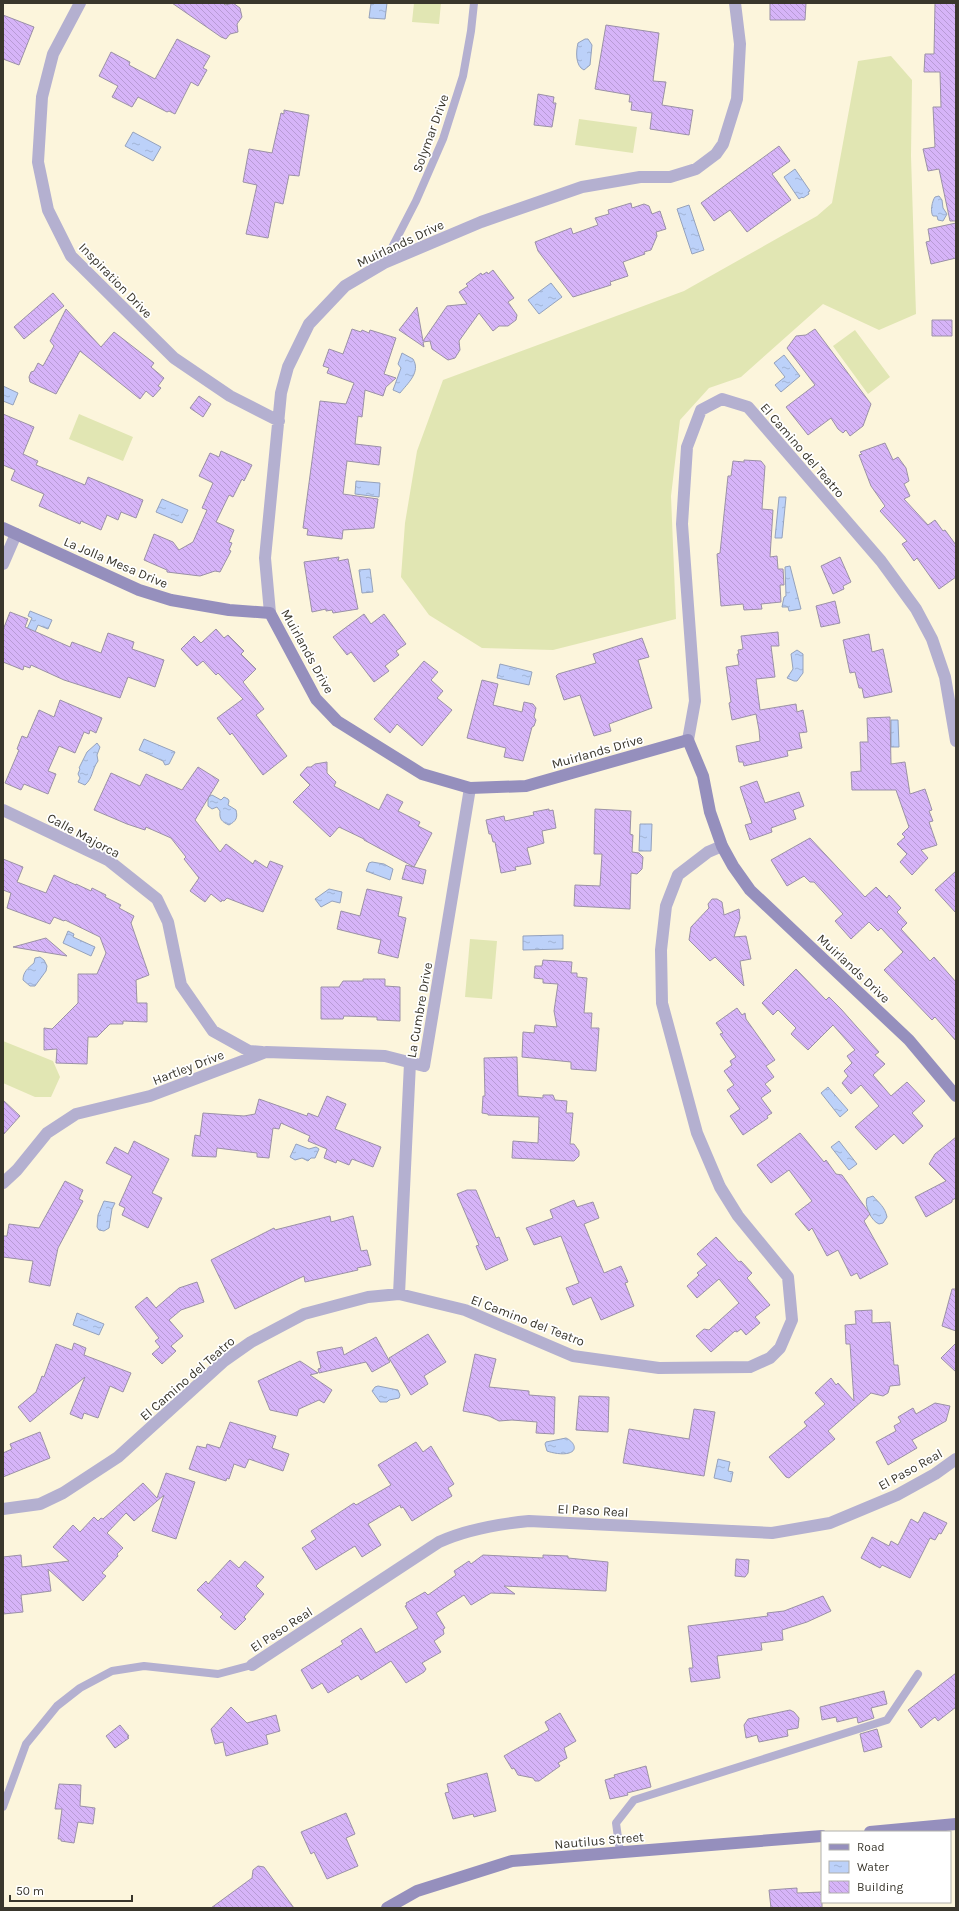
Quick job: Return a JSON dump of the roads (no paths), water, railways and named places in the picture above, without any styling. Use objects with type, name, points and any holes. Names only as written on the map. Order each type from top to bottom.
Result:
[{"type":"street","name":"Inspiration Drive","points":[[80,3],[53,54],[42,97],[38,162],[48,210],[71,256],[174,358],[230,396],[279,421]]},
{"type":"street","name":"Muirlands Drive","points":[[735,3],[740,44],[737,99],[723,144],[716,154],[696,169],[670,177],[640,177],[582,187],[481,222],[384,264],[345,286],[309,324],[288,367],[281,393],[265,558],[270,613],[316,699],[337,721],[422,774],[470,788],[526,786],[648,750],[688,740],[703,776],[710,812],[722,846],[733,866],[750,890],[909,1040],[956,1096]]},
{"type":"street","name":"El Camino del Teatro","points":[[688,740],[695,701],[682,524],[687,447],[700,410],[722,399],[748,407],[881,561],[916,609],[932,639],[945,677],[956,741]]},
{"type":"street","name":"La Jolla Mesa Drive","points":[[3,528],[139,590],[171,600],[230,610],[270,613]]},
{"type":"street","points":[[3,564],[16,534]]},
{"type":"street","name":"La Cumbre Drive","points":[[399,1294],[410,1063],[424,1066],[470,788]]},
{"type":"street","name":"Calle Majorca","points":[[3,810],[108,860],[157,899],[168,922],[181,986],[213,1031],[249,1052],[266,1052]]},
{"type":"street","name":"El Camino del Teatro","points":[[3,1510],[40,1504],[63,1494],[118,1457],[224,1362],[250,1342],[304,1314],[368,1298],[399,1294],[464,1310],[573,1356],[659,1368],[750,1367],[770,1358],[780,1348],[792,1320],[788,1278],[738,1216],[720,1187],[697,1133],[662,1004],[661,950],[666,906],[678,875],[708,852],[722,846]]},
{"type":"street","name":"Hartley Drive","points":[[3,1183],[17,1170],[47,1133],[76,1114],[150,1096],[266,1052],[385,1056],[410,1063]]},
{"type":"street","name":"El Paso Real","points":[[252,1665],[439,1542],[460,1532],[499,1524],[529,1521],[772,1533],[830,1523],[897,1495],[935,1474],[956,1459]]},
{"type":"street","points":[[881,1831],[956,1824]]},
{"type":"street","name":"Nautilus Street","points":[[387,1908],[417,1891],[512,1861],[821,1836]]},
{"type":"lane","name":"Solymar Drive","points":[[384,264],[416,201],[443,139],[463,76],[471,31],[474,3]]},
{"type":"lane","points":[[3,1807],[26,1744],[57,1706],[80,1688],[112,1670],[144,1666],[218,1674],[252,1665]]},
{"type":"lane","points":[[620,1852],[616,1823],[634,1800],[887,1720],[918,1674]]},
{"type":"water","points":[[371,3],[387,3],[385,19],[369,18]]},
{"type":"water","points":[[588,39],[592,45],[590,65],[584,70],[579,65],[577,50],[578,43]]},
{"type":"water","points":[[133,132],[161,147],[153,161],[125,146]]},
{"type":"water","points":[[795,169],[810,191],[808,192],[809,194],[799,199],[784,177]]},
{"type":"water","points":[[939,196],[942,200],[943,208],[947,214],[943,221],[938,220],[937,216],[933,216],[932,212],[934,199],[935,197]]},
{"type":"water","points":[[689,205],[704,250],[692,254],[677,209]]},
{"type":"water","points":[[551,283],[562,297],[539,314],[528,300]]},
{"type":"water","points":[[402,353],[413,359],[415,364],[415,373],[400,393],[393,390],[401,368],[398,364]]},
{"type":"water","points":[[784,355],[800,376],[781,392],[775,385],[785,377],[774,363]]},
{"type":"water","points":[[3,386],[18,393],[13,405],[3,401]]},
{"type":"water","points":[[356,481],[380,483],[379,497],[355,494]]},
{"type":"water","points":[[779,497],[786,497],[782,538],[775,538]]},
{"type":"water","points":[[162,499],[188,510],[182,523],[156,512]]},
{"type":"water","points":[[790,566],[801,609],[789,611],[788,607],[782,607],[784,597],[786,596],[785,567]]},
{"type":"water","points":[[370,569],[373,592],[362,593],[359,570]]},
{"type":"water","points":[[30,611],[52,620],[48,629],[38,625],[35,632],[27,629],[32,618],[28,616]]},
{"type":"water","points":[[797,650],[803,654],[803,673],[797,681],[794,681],[787,678],[793,669],[791,654]]},
{"type":"water","points":[[500,664],[532,672],[529,685],[497,678]]},
{"type":"water","points":[[891,720],[898,720],[899,747],[891,747]]},
{"type":"water","points":[[144,739],[175,752],[169,764],[165,765],[163,761],[139,750]]},
{"type":"water","points":[[97,743],[100,747],[97,755],[98,761],[90,779],[85,785],[78,782],[80,778],[78,774],[79,768],[87,752]]},
{"type":"water","points":[[212,795],[221,800],[224,797],[228,799],[228,805],[236,810],[237,817],[235,821],[229,825],[224,823],[217,807],[212,809],[208,806],[208,797]]},
{"type":"water","points":[[640,824],[652,824],[651,851],[639,851]]},
{"type":"water","points":[[369,863],[384,864],[393,869],[390,880],[366,871]]},
{"type":"water","points":[[329,889],[342,892],[340,903],[332,901],[321,907],[315,899]]},
{"type":"water","points":[[68,931],[74,934],[73,937],[95,947],[91,956],[63,943]]},
{"type":"water","points":[[563,935],[563,949],[523,950],[523,936]]},
{"type":"water","points":[[40,957],[44,960],[47,966],[46,971],[35,986],[30,986],[23,980],[25,972],[34,963],[35,958]]},
{"type":"water","points":[[828,1087],[848,1110],[840,1117],[821,1093]]},
{"type":"water","points":[[839,1141],[857,1164],[849,1170],[831,1147]]},
{"type":"water","points":[[296,1144],[309,1149],[316,1147],[319,1149],[315,1158],[311,1158],[308,1161],[302,1158],[295,1160],[290,1157]]},
{"type":"water","points":[[873,1196],[885,1210],[887,1217],[883,1223],[879,1224],[873,1220],[867,1209],[867,1198]]},
{"type":"water","points":[[104,1201],[115,1203],[112,1209],[109,1228],[104,1231],[99,1230],[97,1227],[98,1215]]},
{"type":"water","points":[[77,1313],[104,1324],[99,1335],[73,1325]]},
{"type":"water","points":[[378,1386],[398,1390],[400,1395],[399,1398],[389,1400],[387,1402],[380,1402],[372,1391]]},
{"type":"water","points":[[566,1438],[571,1441],[574,1446],[574,1450],[572,1452],[561,1454],[547,1451],[545,1444],[546,1442]]},
{"type":"water","points":[[718,1459],[730,1462],[728,1471],[733,1472],[731,1482],[714,1478]]}]
